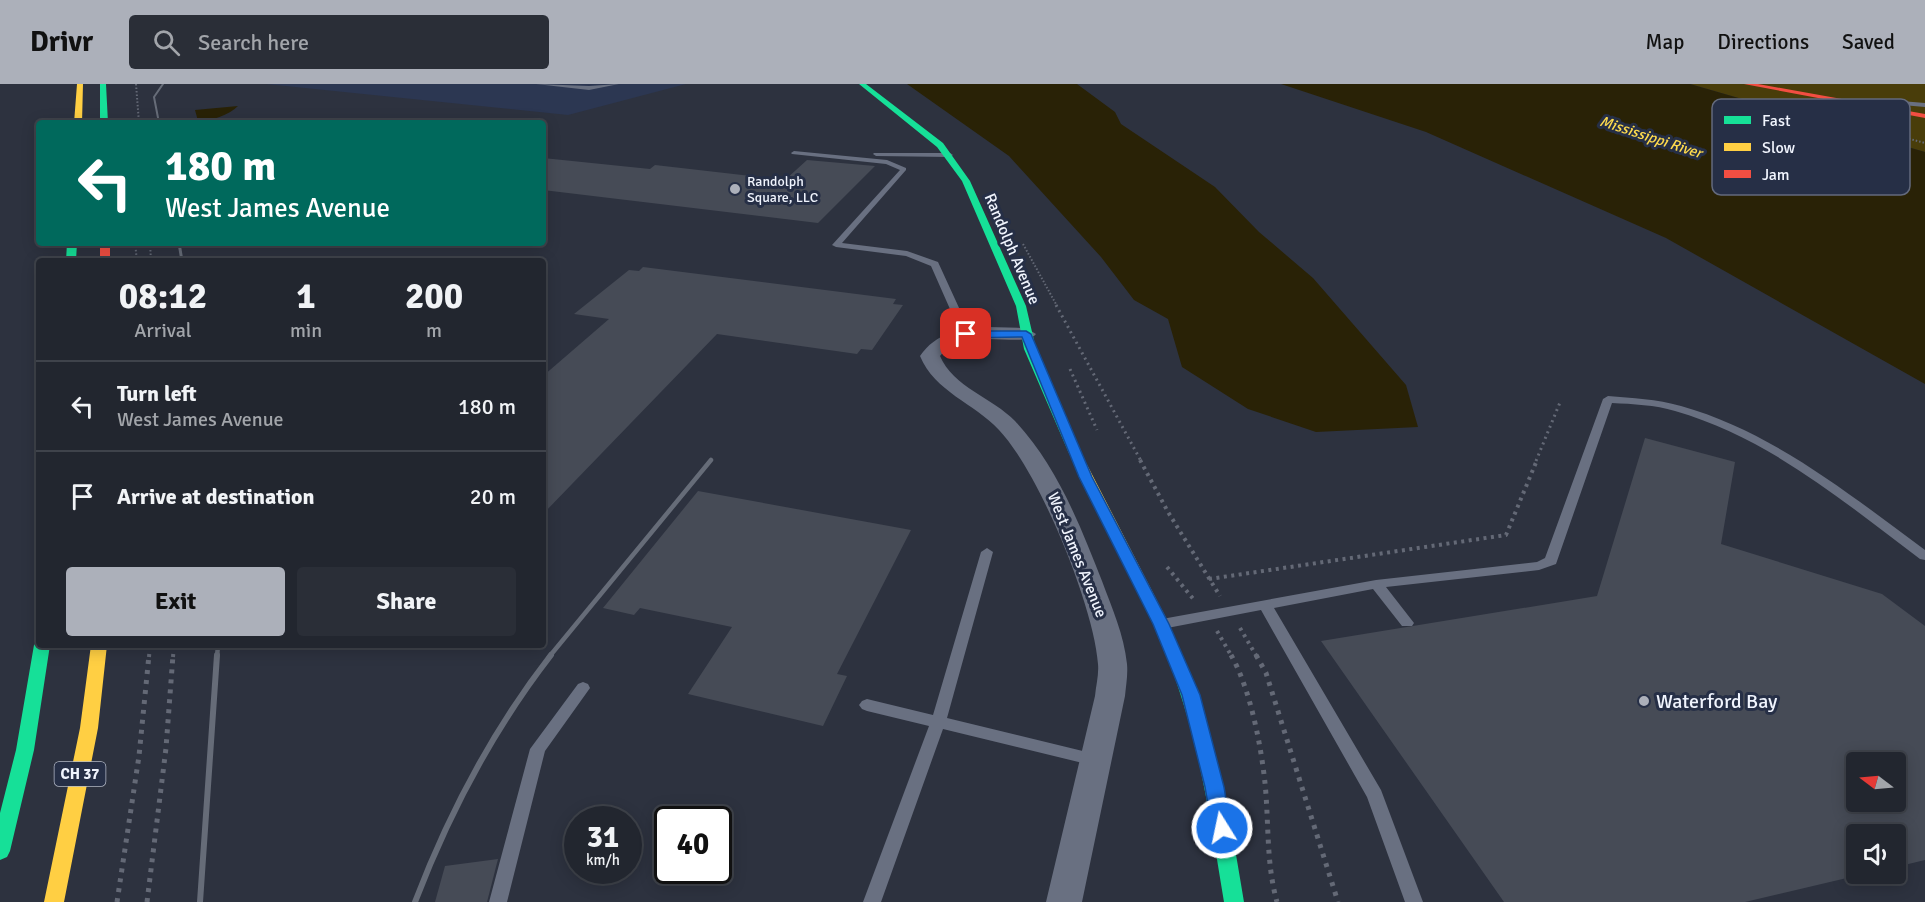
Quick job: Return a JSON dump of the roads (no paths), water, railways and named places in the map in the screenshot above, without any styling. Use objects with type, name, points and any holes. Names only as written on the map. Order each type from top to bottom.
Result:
[{"type":"main road","points":[[78,120],[80,84]]},
{"type":"main road","points":[[103,84],[104,120]]},
{"type":"main road","name":"Randolph Avenue","points":[[862,84],[950,155],[966,181],[1021,306],[1026,334],[1085,477],[1161,624],[1191,695],[1214,787],[1234,902]]},
{"type":"main road","points":[[1747,84],[1829,99]]},
{"type":"main road","points":[[1910,114],[1925,116]]},
{"type":"main road","points":[[0,851],[25,750],[42,648]]},
{"type":"main road","name":"CH 37","points":[[54,902],[89,729],[99,648]]},
{"type":"street","name":"West James Avenue","points":[[1026,334],[966,334],[950,338],[936,346],[930,356],[932,366],[1005,423],[1042,472],[1060,506],[1106,626],[1113,662],[1110,696],[1064,902]]},
{"type":"lane","points":[[539,84],[589,88],[616,84]]},
{"type":"lane","points":[[1910,104],[1925,105]]},
{"type":"lane","points":[[950,155],[794,153],[887,162],[904,169],[836,245],[907,254],[935,264],[966,334]]},
{"type":"lane","points":[[1161,624],[1376,584],[1539,566],[1551,561],[1608,399],[1675,408],[1709,418],[1758,440],[1802,466],[1925,556]]},
{"type":"lane","points":[[872,902],[938,723],[987,552]]},
{"type":"lane","points":[[1376,584],[1407,624]]},
{"type":"lane","points":[[1265,604],[1375,795],[1414,902]]},
{"type":"lane","points":[[498,902],[538,749],[582,688]]},
{"type":"lane","points":[[867,705],[1096,760]]},
{"type":"water","points":[[907,84],[1077,84],[1115,112],[1121,124],[1215,187],[1259,232],[1313,278],[1406,385],[1418,427],[1316,432],[1248,409],[1182,367],[1168,319],[1134,300],[1101,257],[1009,156]]},
{"type":"water","name":"Mississippi River","points":[[1281,84],[1690,84],[1742,99],[1712,99],[1712,195],[1910,195],[1910,148],[1925,152],[1925,384],[1666,238],[1426,132]]},
{"type":"water","points":[[238,106],[225,115],[208,120],[198,120],[195,110]]},
{"type":"railway","points":[[158,120],[154,97],[163,84]]},
{"type":"railway","points":[[180,246],[182,258]]},
{"type":"railway","points":[[549,657],[711,460]]},
{"type":"railway","points":[[217,657],[218,648]]},
{"type":"railway","points":[[200,902],[217,655]]},
{"type":"railway","points":[[415,902],[457,805],[491,743],[551,655]]},
{"type":"place","name":"Randolph Square, LLC","points":[[735,189]]},
{"type":"place","name":"Waterford Bay","points":[[1644,701]]}]
